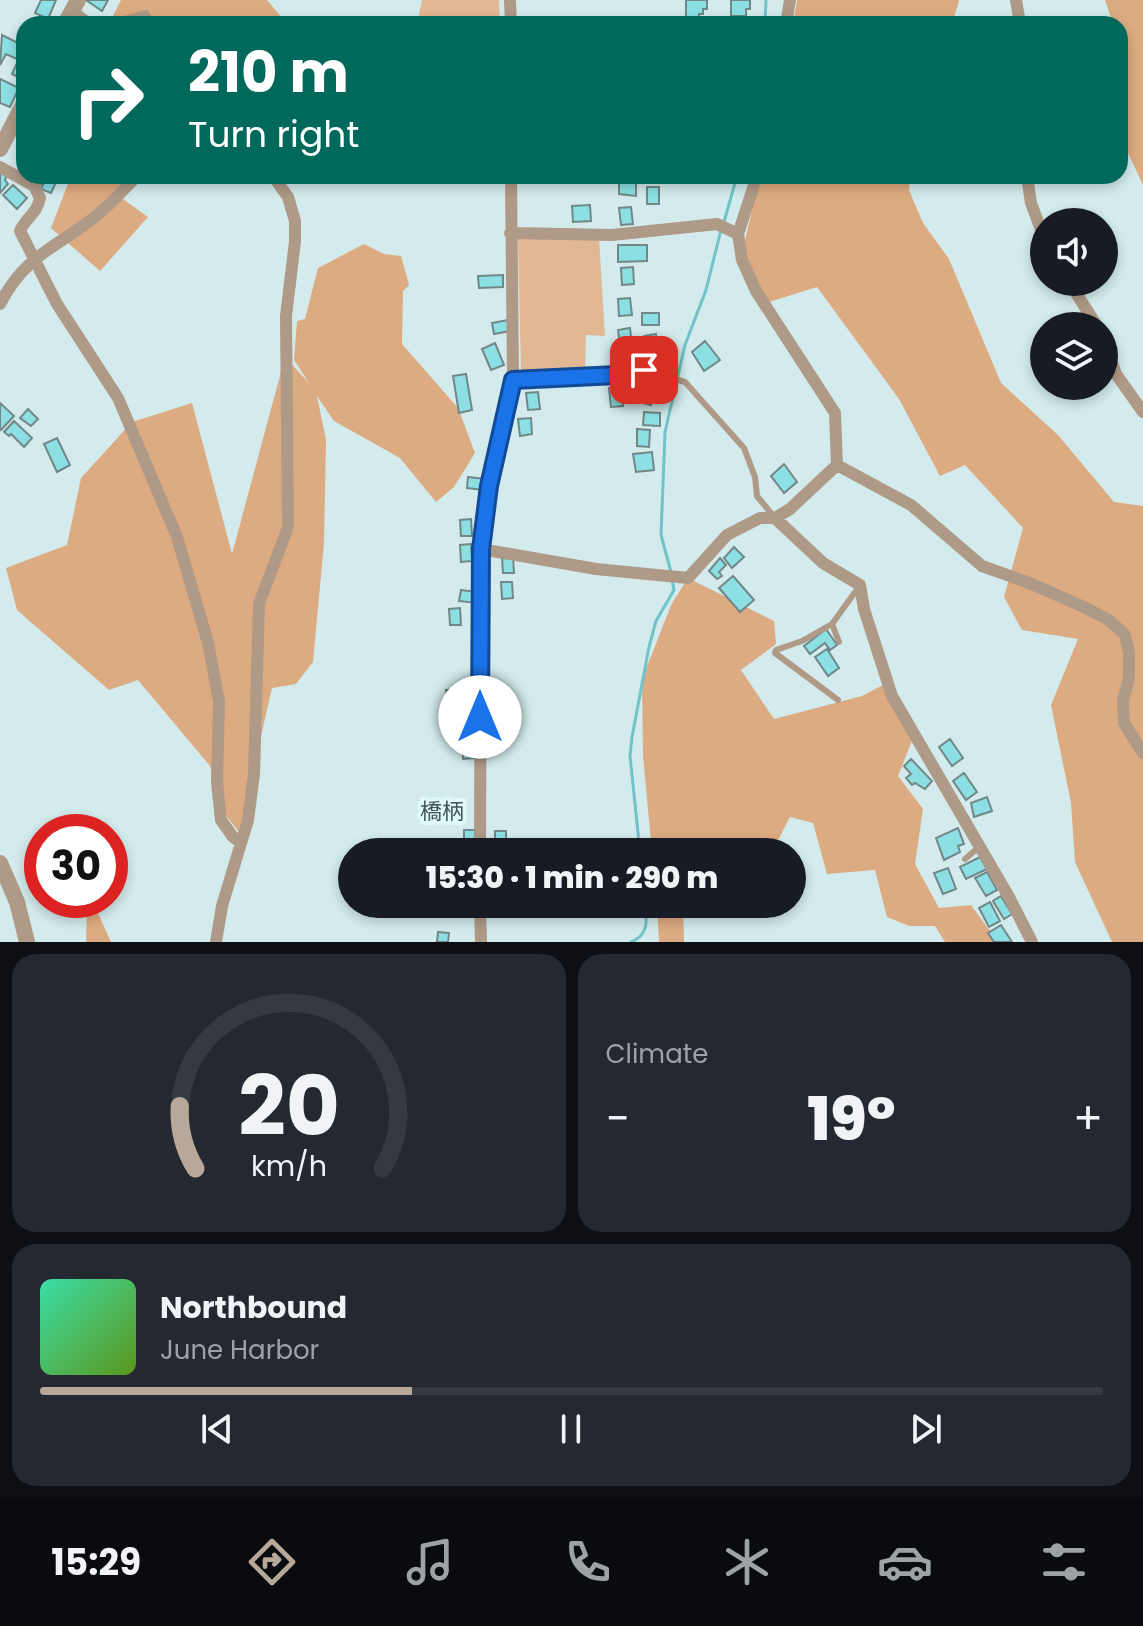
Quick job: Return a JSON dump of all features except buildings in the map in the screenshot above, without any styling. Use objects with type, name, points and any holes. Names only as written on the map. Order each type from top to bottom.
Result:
[{"type":"street","points":[[0,149],[16,130]]},
{"type":"street","points":[[30,184],[40,198],[38,209],[20,231],[57,304],[118,398],[177,537],[208,643],[219,701],[217,782],[221,820],[241,843]]},
{"type":"street","points":[[0,304],[17,275],[33,259],[96,216],[129,184]]},
{"type":"street","points":[[216,942],[222,906],[248,820],[257,738],[255,683],[259,604],[288,527],[286,330],[295,221],[288,197],[279,184]]},
{"type":"street","points":[[480,838],[481,549],[489,486],[513,380],[511,184]]},
{"type":"street","points":[[481,549],[596,569],[688,578],[727,535],[760,518],[775,518],[790,509],[837,465],[835,413],[756,291],[733,232],[754,184]]},
{"type":"street","points":[[1028,184],[1033,208]]},
{"type":"street","points":[[510,233],[612,235],[717,224],[733,232]]},
{"type":"street","points":[[1118,377],[1143,412]]},
{"type":"street","points":[[837,465],[911,505],[982,566],[1086,608],[1109,620],[1125,635],[1129,678],[1123,700],[1124,723],[1143,753]]},
{"type":"street","points":[[775,518],[823,563],[860,585],[864,609],[892,696],[1032,942]]},
{"type":"street","points":[[0,863],[17,902],[27,942]]},
{"type":"street","points":[[480,918],[481,942]]},
{"type":"lane","points":[[513,380],[617,375],[644,370],[683,381],[744,448],[755,477],[757,496],[775,518]]},
{"type":"lane","points":[[838,700],[775,653],[832,624],[860,585]]},
{"type":"lane","points":[[832,624],[839,642]]},
{"type":"lane","points":[[965,859],[979,847]]},
{"type":"shaded area","points":[[121,0],[267,0],[280,16],[113,16]]},
{"type":"shaded area","points":[[422,0],[499,0],[500,16],[419,16]]},
{"type":"shaded area","points":[[797,0],[959,1],[954,16],[794,16]]},
{"type":"shaded area","points":[[1105,0],[1143,0],[1143,185],[1128,153],[1128,16],[1110,16]]},
{"type":"shaded area","points":[[68,184],[122,184],[113,192],[148,217],[100,271],[51,228]]},
{"type":"shaded area","points":[[758,184],[909,184],[923,223],[949,259],[1001,383],[1058,435],[1114,502],[1143,506],[1143,942],[1112,942],[1075,862],[1071,803],[1051,705],[1078,639],[1022,630],[1004,597],[1023,528],[965,465],[940,476],[899,399],[817,287],[760,305],[743,249]]},
{"type":"shaded area","points":[[599,238],[605,336],[586,335],[585,371],[521,372],[518,239]]},
{"type":"shaded area","points":[[364,244],[384,254],[401,256],[409,285],[403,291],[402,344],[458,408],[475,453],[454,487],[436,502],[400,458],[334,421],[317,396],[326,440],[324,543],[313,662],[296,684],[272,688],[239,832],[220,808],[210,766],[138,680],[109,690],[17,610],[6,568],[67,545],[81,478],[132,422],[192,403],[232,554],[285,357],[309,383],[294,360],[297,321],[305,319],[318,268]]},
{"type":"shaded area","points":[[688,578],[774,621],[776,644],[741,670],[774,719],[862,696],[883,685],[913,738],[898,776],[923,809],[915,864],[939,908],[971,905],[998,942],[945,942],[935,926],[909,926],[887,917],[875,870],[827,874],[813,823],[790,817],[779,838],[651,838],[643,756],[642,679],[672,603]]},
{"type":"shaded area","points":[[87,918],[100,918],[111,942],[86,942]]},
{"type":"shaded area","points":[[658,918],[683,918],[684,942],[659,942]]},
{"type":"waterway","points":[[765,16],[766,0]]},
{"type":"waterway","points":[[724,222],[735,184]]},
{"type":"waterway","points":[[671,572],[661,535],[665,432],[685,345],[706,290],[721,230]]},
{"type":"waterway","points":[[639,838],[630,756],[632,737],[649,647],[656,621],[674,590],[672,580]]},
{"type":"waterway","points":[[631,942],[644,931],[646,918]]},
{"type":"district","name":"橋柄","points":[[442,811]]},
{"type":"route","points":[[480,717],[481,549],[489,486],[513,380],[617,375],[644,370]]}]
